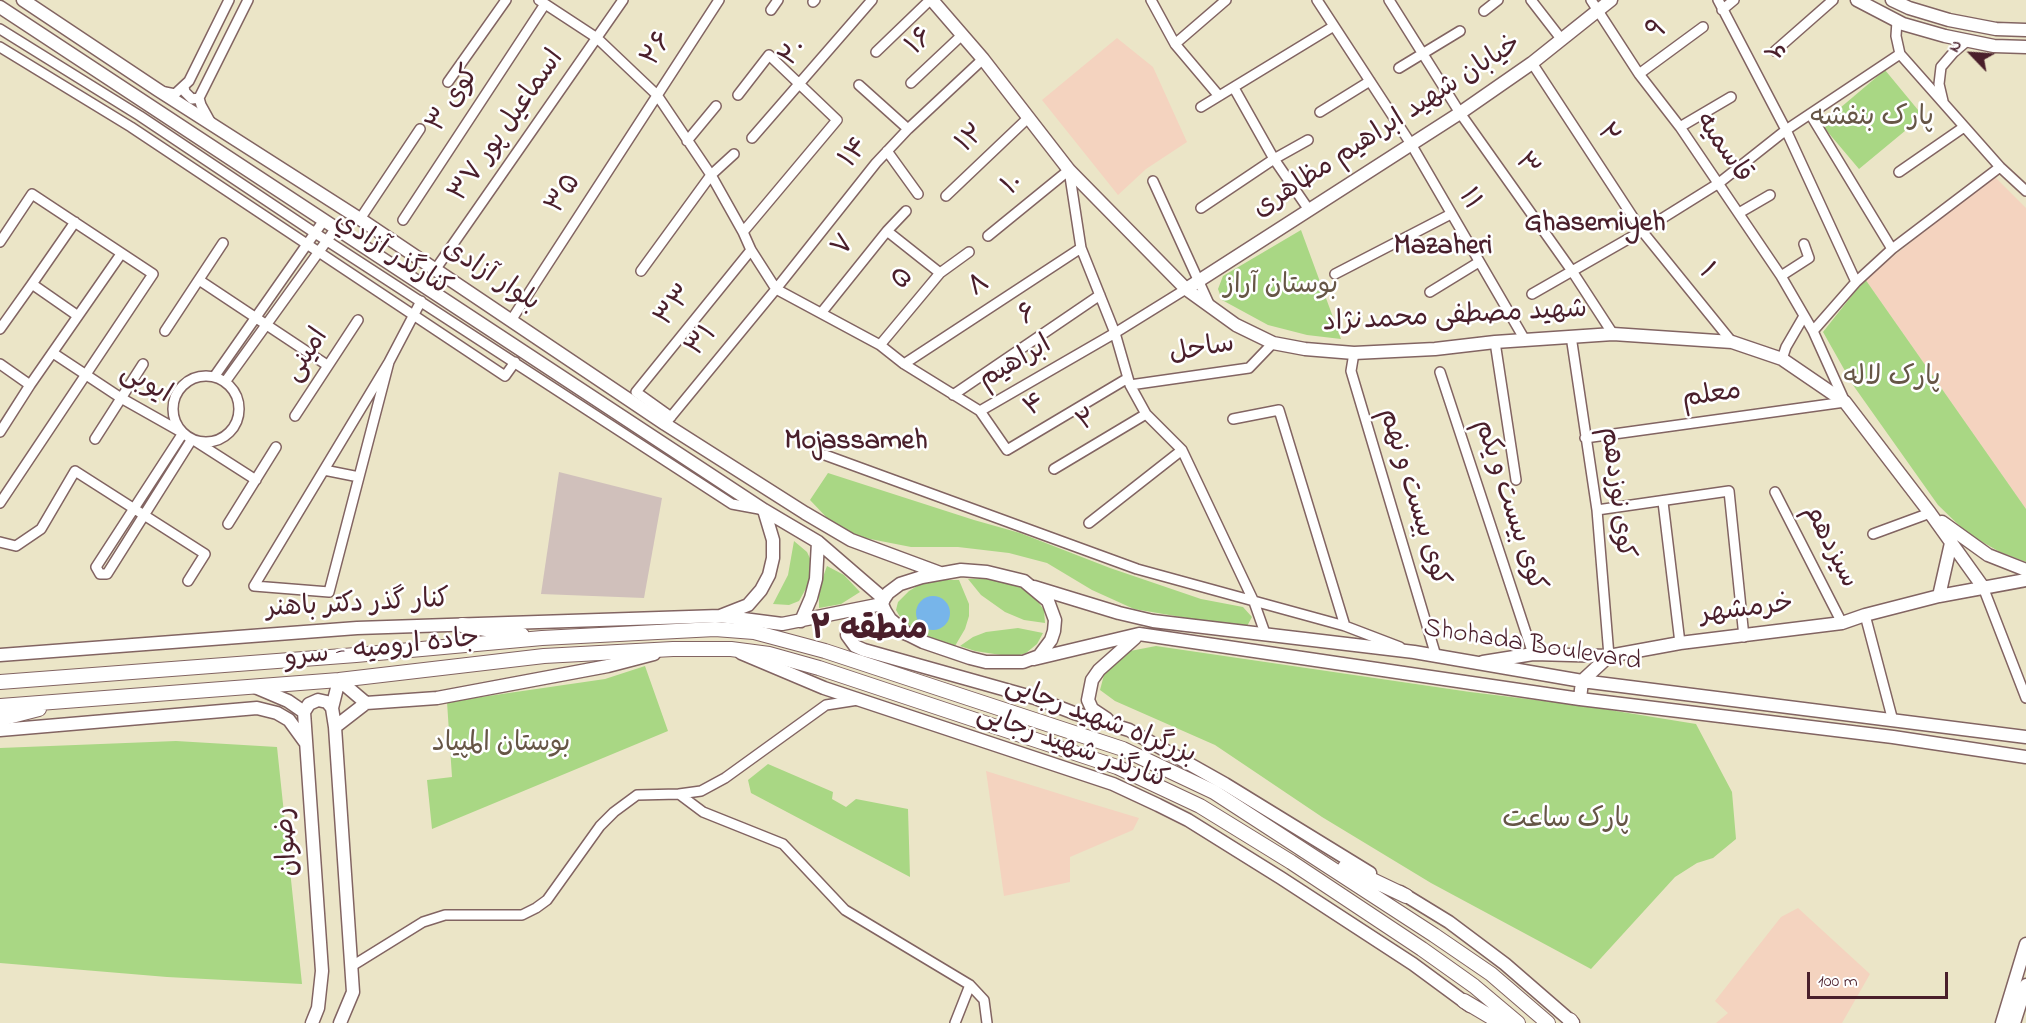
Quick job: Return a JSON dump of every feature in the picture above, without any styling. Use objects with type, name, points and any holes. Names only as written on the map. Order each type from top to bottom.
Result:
[{"type":"highway","name":"جاده ارومیه - سرو","points":[[0,682],[356,655],[717,623]]},
{"type":"highway","name":"بزرگراه شهید رجایی","points":[[717,623],[825,651],[1123,750],[1214,792],[1301,847],[1491,974],[1548,1023]]},
{"type":"highway","points":[[462,625],[542,638]]},
{"type":"highway","name":"جاده ارومیه - سرو","points":[[0,706],[339,680],[544,656],[673,649],[731,649],[769,654]]},
{"type":"highway","name":"بزرگراه شهید رجایی","points":[[769,654],[819,668],[1117,767],[1200,806],[1291,862],[1422,949],[1474,986],[1518,1023]]},
{"type":"highway","points":[[0,719],[71,701]]},
{"type":"highway","points":[[1301,847],[1406,896]]},
{"type":"highway","points":[[1464,1001],[1501,1023]]},
{"type":"main road","name":"بلوار آزادی","points":[[23,0],[851,540],[940,573]]},
{"type":"main road","name":"شهید مصطفی محمدنژاد","points":[[931,0],[983,59],[1069,170],[1185,289],[1236,324],[1273,343],[1305,349],[1353,353],[1435,349],[1526,339],[1613,334],[1732,342],[1782,359],[1845,402],[1983,587]]},
{"type":"main road","name":"خیابان شهید ابراهیم مظاهری","points":[[1185,289],[1460,113],[1562,40],[1595,5],[1611,0]]},
{"type":"main road","points":[[1857,0],[1897,21],[1945,36],[1994,46],[2025,49]]},
{"type":"main road","points":[[1897,21],[1898,3],[1949,20],[1996,29],[2026,30]]},
{"type":"main road","name":"بلوار آزادی","points":[[0,7],[764,510],[818,542],[883,601],[890,619],[909,635]]},
{"type":"main road","points":[[717,623],[748,605],[761,590],[769,574],[773,558],[773,540],[764,510]]},
{"type":"main road","points":[[1930,513],[1988,555],[2026,570]]},
{"type":"main road","points":[[801,621],[816,579],[818,542]]},
{"type":"main road","points":[[1939,596],[1951,543]]},
{"type":"main road","name":"Shohada Boulevard","points":[[940,573],[961,570],[987,572],[1024,580],[1034,587],[1153,621],[1414,652],[1582,681],[2026,737]]},
{"type":"main road","points":[[717,623],[782,624],[801,621],[883,601],[888,593],[900,584],[940,573]]},
{"type":"main road","name":"خرمشهر","points":[[1471,663],[1533,654],[1609,656],[1680,643],[1744,637],[1842,623],[1939,596],[2026,580]]},
{"type":"main road","points":[[1034,587],[1048,601],[1054,620],[1051,640],[1046,649],[1034,659]]},
{"type":"main road","name":"Shohada Boulevard","points":[[847,635],[848,628],[853,622],[864,617],[949,652],[986,662],[1023,662],[1139,634],[1580,699],[1893,737],[2026,757]]},
{"type":"main road","name":"کنار گذر دکتر باهنر","points":[[0,655],[357,628],[717,623]]},
{"type":"main road","points":[[1130,730],[1092,709],[1088,700],[1092,680],[1099,670],[1139,634]]},
{"type":"main road","name":"کنارگذر شهید رجایی","points":[[847,635],[855,646],[864,650],[1035,698],[1074,714],[1130,730],[1225,784],[1449,922],[1505,964],[1572,1022]]},
{"type":"main road","points":[[335,726],[366,703],[437,698],[608,666],[673,649]]},
{"type":"main road","name":"کنارگذر شهید رجایی","points":[[731,649],[824,688],[1113,784],[1158,805],[1188,820],[1413,964],[1490,1023]]},
{"type":"main road","points":[[1580,699],[1582,681],[1609,656]]},
{"type":"main road","points":[[339,680],[366,703]]},
{"type":"main road","name":"رضوان","points":[[339,680],[332,708],[352,966],[352,992],[340,1023]]},
{"type":"main road","points":[[255,687],[288,700],[304,712],[309,704],[318,700],[327,702],[332,708]]},
{"type":"main road","points":[[0,730],[257,708],[278,713],[289,720],[305,743]]},
{"type":"main road","name":"رضوان","points":[[304,712],[321,971],[318,1008],[312,1023]]},
{"type":"main road","points":[[2002,1023],[2026,945]]},
{"type":"main road","points":[[2014,1023],[2026,985]]},
{"type":"street","points":[[158,90],[175,94],[189,81],[229,0]]},
{"type":"street","points":[[200,98],[248,0]]},
{"type":"street","points":[[448,82],[506,0]]},
{"type":"street","name":"اسماعیل پور ۳۷","points":[[435,270],[623,0]]},
{"type":"street","name":"۲۶","points":[[657,95],[719,0]]},
{"type":"street","points":[[771,10],[778,0]]},
{"type":"street","name":"۲۰","points":[[752,138],[872,0]]},
{"type":"street","points":[[876,52],[931,0]]},
{"type":"street","points":[[1151,0],[1174,44],[1218,96]]},
{"type":"street","points":[[1174,44],[1226,0]]},
{"type":"street","name":"۱۱","points":[[1317,0],[1411,144],[1450,214],[1526,339]]},
{"type":"street","points":[[1389,0],[1460,113]]},
{"type":"street","points":[[1484,11],[1498,0]]},
{"type":"street","points":[[1531,0],[1562,40]]},
{"type":"street","name":"۶","points":[[1718,0],[1786,130],[1856,282]]},
{"type":"street","points":[[1722,10],[1734,0]]},
{"type":"street","points":[[1776,51],[1833,0]]},
{"type":"street","points":[[542,2],[597,38],[657,95],[711,175],[751,250],[776,290]]},
{"type":"street","name":"کوی ۳","points":[[403,220],[542,2]]},
{"type":"street","name":"قاسمیه","points":[[1595,5],[1640,74],[1680,127],[1781,276],[1813,331],[1845,402]]},
{"type":"street","points":[[1897,21],[1896,36],[1900,54],[1964,128],[2026,191]]},
{"type":"street","points":[[1201,107],[1334,26]]},
{"type":"street","name":"۹","points":[[1640,74],[1703,27]]},
{"type":"street","name":"کنارگذر آزادي","points":[[0,28],[141,116],[315,233],[732,504],[764,510]]},
{"type":"street","points":[[1399,68],[1460,31]]},
{"type":"street","name":"۱۶","points":[[911,83],[962,35]]},
{"type":"street","points":[[1944,103],[1939,84],[1941,67],[1967,40]]},
{"type":"street","points":[[16,57],[24,44]]},
{"type":"street","points":[[0,47],[131,127],[505,376],[515,362]]},
{"type":"street","points":[[1532,294],[1642,231],[1719,183],[1786,130],[1900,54]]},
{"type":"street","points":[[738,95],[769,55],[837,120],[743,232]]},
{"type":"street","name":"۱۴","points":[[776,290],[887,151],[983,59]]},
{"type":"street","name":"۲","points":[[1532,63],[1642,231]]},
{"type":"street","points":[[1320,112],[1370,81]]},
{"type":"street","points":[[859,85],[908,129]]},
{"type":"street","points":[[184,87],[188,96],[197,100],[200,98]]},
{"type":"street","points":[[1234,88],[1274,159],[1309,210]]},
{"type":"street","name":"۳۵","points":[[512,319],[657,95]]},
{"type":"street","points":[[200,98],[212,125]]},
{"type":"street","points":[[1680,127],[1731,98]]},
{"type":"street","points":[[687,141],[716,106]]},
{"type":"street","name":"۳","points":[[1460,113],[1572,271],[1613,334]]},
{"type":"street","points":[[1810,114],[1892,249]]},
{"type":"street","name":"۱۲","points":[[946,196],[1028,118]]},
{"type":"street","points":[[1899,172],[1964,128]]},
{"type":"street","points":[[360,219],[420,129]]},
{"type":"street","points":[[1201,208],[1274,159],[1308,140]]},
{"type":"street","points":[[887,151],[918,194]]},
{"type":"street","points":[[641,271],[711,175],[734,154]]},
{"type":"street","points":[[1813,331],[1856,282],[1892,249],[2000,167]]},
{"type":"street","points":[[1069,170],[1081,248],[1115,333],[1129,382],[1146,414],[1182,450],[1254,602],[1265,633]]},
{"type":"street","name":"۱۰","points":[[988,236],[1069,170]]},
{"type":"street","points":[[1153,181],[1211,308]]},
{"type":"street","points":[[0,242],[32,194],[153,274],[0,503]]},
{"type":"street","points":[[1739,213],[1770,195]]},
{"type":"street","name":"۷","points":[[822,312],[887,231],[906,211]]},
{"type":"street","points":[[1335,274],[1450,214]]},
{"type":"street","points":[[214,377],[324,220]]},
{"type":"street","points":[[0,329],[75,222]]},
{"type":"street","points":[[225,382],[336,228]]},
{"type":"street","points":[[887,231],[940,273]]},
{"type":"street","name":"۱","points":[[1642,231],[1732,342]]},
{"type":"street","points":[[165,331],[223,243]]},
{"type":"street","points":[[1781,276],[1809,258],[1804,244]]},
{"type":"street","name":"۸","points":[[904,364],[1081,248]]},
{"type":"street","name":"۳۳","points":[[668,421],[636,392],[751,250]]},
{"type":"street","name":"۵","points":[[880,345],[940,273],[969,252]]},
{"type":"street","points":[[0,432],[121,254]]},
{"type":"street","points":[[1430,292],[1479,262]]},
{"type":"street","points":[[199,280],[327,365]]},
{"type":"street","points":[[32,284],[78,316]]},
{"type":"street","name":"ابراهیم","points":[[776,290],[822,312],[880,345],[904,364],[980,411],[1115,333],[1185,289]]},
{"type":"street","name":"۳۱","points":[[668,421],[776,290]]},
{"type":"street","name":"۶","points":[[953,395],[1100,295]]},
{"type":"street","points":[[389,362],[329,592],[254,586],[389,362],[421,301]]},
{"type":"street","points":[[1782,359],[1786,347],[1804,316]]},
{"type":"street","name":"امینی","points":[[296,416],[327,365],[358,321]]},
{"type":"street","name":"کوی نوزدهم","points":[[1571,336],[1597,510],[1609,656]]},
{"type":"street","points":[[1495,342],[1516,480]]},
{"type":"street","name":"ساحل","points":[[1129,382],[1249,368],[1273,343]]},
{"type":"street","name":"ایوبی","points":[[53,353],[121,398],[183,433]]},
{"type":"street","name":"کوی بیست و نهم","points":[[1353,353],[1351,371],[1436,656]]},
{"type":"street","points":[[0,364],[30,385]]},
{"type":"street","points":[[96,439],[143,364]]},
{"type":"street","name":"کوی بیست و یکم","points":[[1440,372],[1533,654]]},
{"type":"street","points":[[192,439],[203,442],[213,441],[223,437],[237,421],[239,410],[237,399],[233,390],[225,382],[204,376],[193,378],[184,384],[173,403],[176,424],[183,433],[192,439],[256,480]]},
{"type":"street","name":"۴","points":[[980,411],[1007,450],[1129,382]]},
{"type":"street","name":"معلم","points":[[1585,438],[1845,402]]},
{"type":"street","points":[[1233,419],[1279,410],[1345,626]]},
{"type":"street","name":"۲","points":[[1054,469],[1146,414]]},
{"type":"street","points":[[183,433],[96,567],[100,574],[107,574],[192,439]]},
{"type":"street","points":[[228,524],[276,447]]},
{"type":"street","points":[[1089,523],[1182,450]]},
{"type":"street","points":[[825,455],[1137,569],[1345,626],[1414,652]]},
{"type":"street","points":[[324,470],[359,477]]},
{"type":"street","points":[[0,542],[16,546],[41,529],[75,471],[206,554],[188,581]]},
{"type":"street","points":[[1597,510],[1729,491],[1744,637]]},
{"type":"street","name":"سیزدهم","points":[[1775,492],[1842,623]]},
{"type":"street","points":[[1663,502],[1680,643]]},
{"type":"street","points":[[1874,534],[1930,513]]},
{"type":"street","points":[[1983,587],[2026,698]]},
{"type":"street","points":[[1865,615],[1893,721]]},
{"type":"street","points":[[824,688],[826,705]]},
{"type":"street","points":[[352,966],[423,922],[444,915],[522,915],[536,908],[547,900],[600,826],[614,812],[638,795],[701,791],[725,778],[826,705],[858,700]]},
{"type":"street","points":[[679,794],[702,812],[783,844],[845,910],[970,985],[984,1000],[987,1023]]},
{"type":"street","points":[[955,1023],[970,985]]},
{"type":"shaded area","points":[[1117,38],[1153,67],[1187,142],[1146,169],[1118,195],[1042,100]]},
{"type":"shaded area","points":[[1994,176],[2026,208],[2026,509],[1865,279]]},
{"type":"shaded area","points":[[559,472],[662,498],[644,598],[541,594]]},
{"type":"shaded area","points":[[986,771],[1139,818],[1133,830],[1070,857],[1070,882],[1004,896]]},
{"type":"shaded area","points":[[1798,908],[1870,974],[1842,1023],[1716,1023],[1728,1013],[1715,1001],[1781,917]]},
{"type":"green space","name":"پارک بنفشه","points":[[1885,70],[1923,116],[1859,169],[1821,124]]},
{"type":"green space","name":"بوستان آراز","points":[[1301,230],[1341,339],[1307,335],[1268,325],[1222,300],[1218,289],[1223,276]]},
{"type":"green space","name":"پارک لاله","points":[[1865,279],[2026,509],[2026,562],[2000,552],[1968,534],[1938,505],[1853,385],[1823,332]]},
{"type":"green space","points":[[828,473],[1020,533],[1110,568],[1201,599],[1243,607],[1252,617],[1246,628],[1134,609],[1092,590],[1047,563],[1009,553],[958,547],[911,547],[855,536],[829,520],[810,500]]},
{"type":"green space","points":[[794,541],[807,552],[814,567],[809,583],[799,601],[789,605],[773,604],[788,575]]},
{"type":"green space","points":[[827,566],[844,575],[860,592],[841,604],[819,608],[819,588]]},
{"type":"green space","points":[[990,578],[1031,592],[1044,610],[1045,623],[1024,620],[1005,612],[981,595],[968,579]]},
{"type":"green space","points":[[959,580],[969,604],[969,616],[965,629],[955,646],[937,642],[917,633],[904,624],[896,610],[898,602],[909,591],[924,582]]},
{"type":"green space","points":[[1018,628],[1043,633],[1037,644],[1026,653],[1014,657],[975,651],[960,646],[986,632]]},
{"type":"green space","name":"پارک ساعت","points":[[1156,646],[1470,692],[1585,706],[1696,724],[1732,792],[1736,839],[1713,858],[1697,863],[1675,877],[1591,969],[1431,883],[1322,817],[1215,745],[1115,701],[1100,690],[1105,671],[1130,651]]},
{"type":"green space","name":"بوستان المپیاد","points":[[645,666],[668,731],[432,829],[427,780],[452,777],[447,702],[605,679]]},
{"type":"green space","points":[[176,741],[277,747],[302,984],[167,977],[0,963],[0,748]]},
{"type":"green space","points":[[768,764],[833,792],[832,799],[846,807],[856,799],[908,809],[910,877],[751,793],[748,780]]},
{"type":"water","points":[[933,596],[945,601],[950,613],[945,625],[933,630],[921,625],[916,613],[921,601]]},
{"type":"district","name":"Ghasemiyeh","points":[[1595,225]]},
{"type":"district","name":"Mazaheri","points":[[1443,248]]},
{"type":"district","name":"Mojassameh","points":[[856,443]]},
{"type":"district","name":"منطقه ۲","points":[[869,633]]}]
